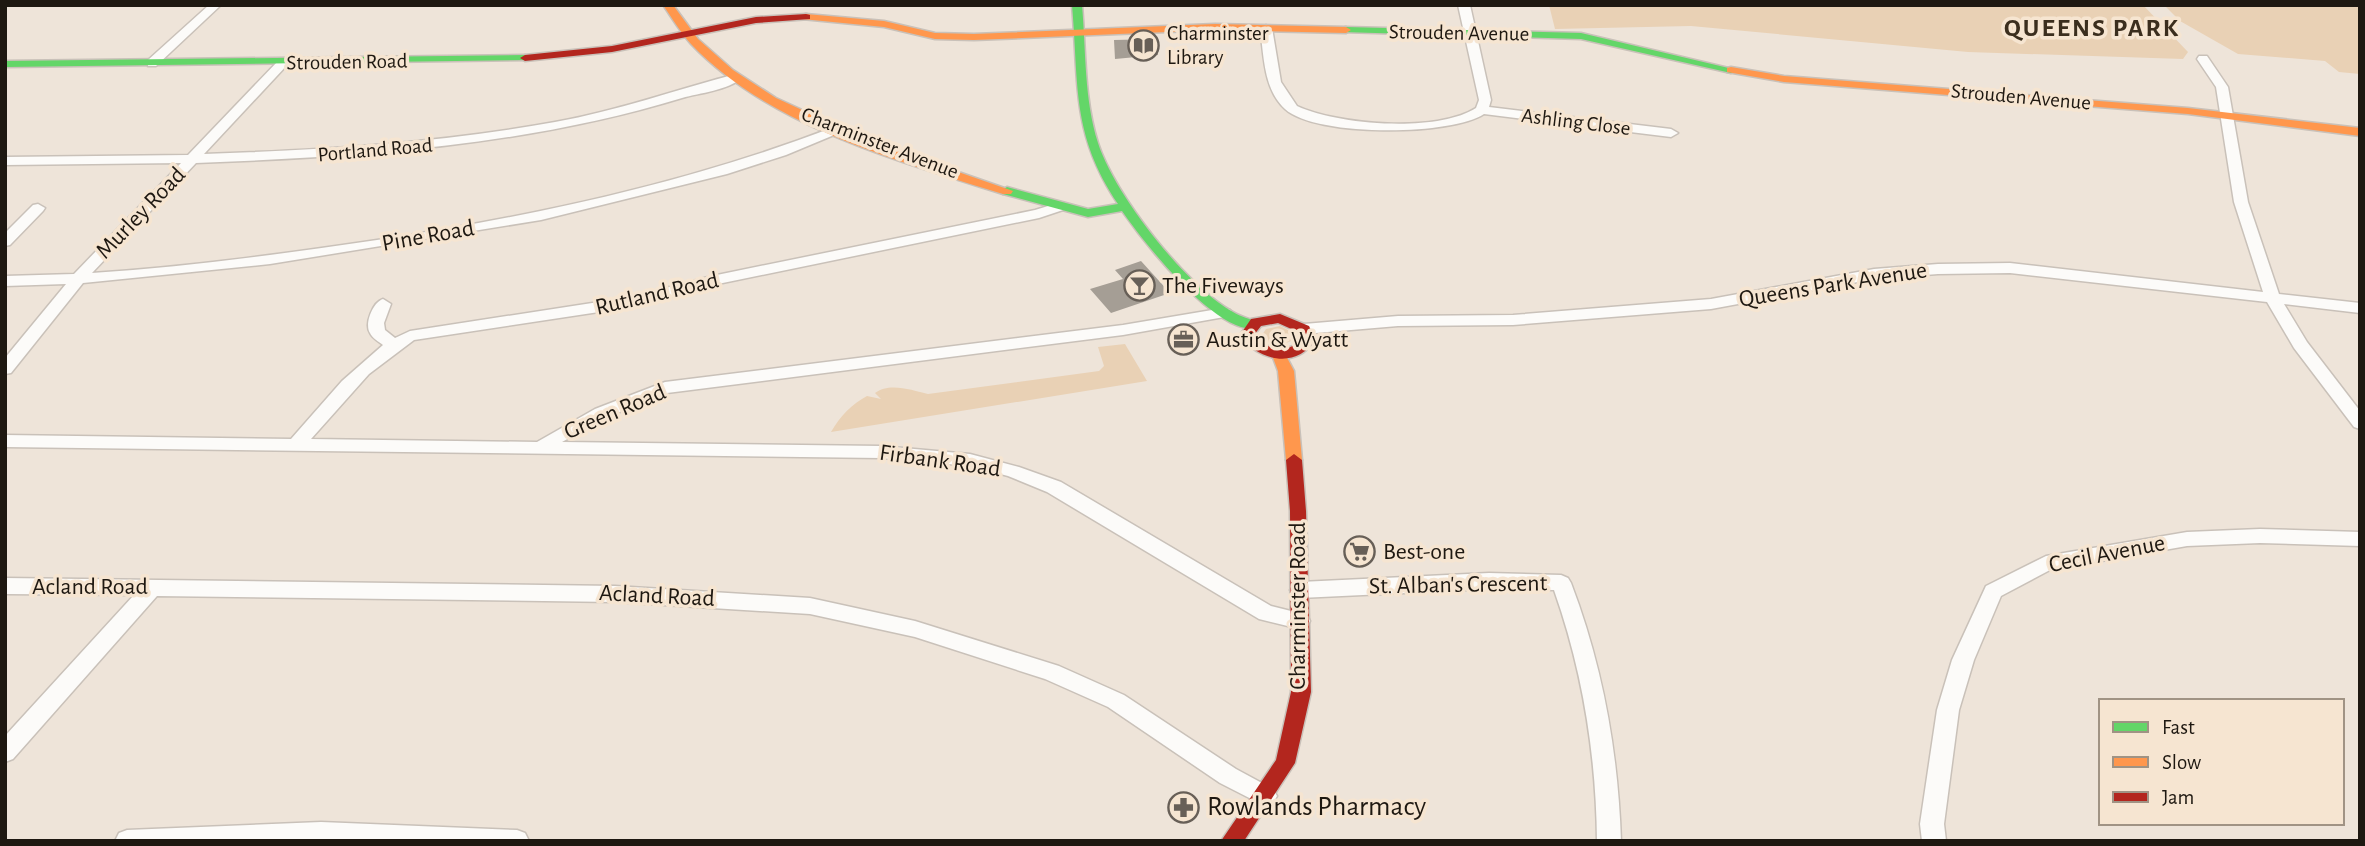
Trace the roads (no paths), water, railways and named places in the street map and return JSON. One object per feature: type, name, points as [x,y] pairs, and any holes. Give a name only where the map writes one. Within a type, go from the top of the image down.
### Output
[{"type":"street","points":[[152,63],[216,5]]},
{"type":"street","name":"Charminster Avenue","points":[[668,5],[686,35],[736,78],[770,99],[839,130],[1058,207],[1088,213],[1126,207]]},
{"type":"street","points":[[1077,5],[1092,147],[1101,168],[1126,207],[1164,253],[1224,313],[1253,325]]},
{"type":"street","points":[[1266,28],[1278,91],[1291,108],[1308,118],[1347,123],[1441,125],[1475,115],[1482,110],[1484,92],[1465,5]]},
{"type":"street","name":"Strouden Avenue","points":[[686,35],[757,20],[800,17],[884,24],[935,36],[1266,28],[1605,38],[1722,68],[1784,79],[2188,111],[2360,132]]},
{"type":"street","name":"Strouden Road","points":[[5,64],[517,59],[569,55],[686,35]]},
{"type":"street","points":[[2203,59],[2222,86],[2230,117],[2241,202],[2272,297],[2300,344],[2360,422]]},
{"type":"street","name":"Murley Road","points":[[5,369],[78,279],[283,63]]},
{"type":"street","name":"Portland Road","points":[[5,161],[326,154],[487,139],[634,110],[736,78]]},
{"type":"street","name":"Ashling Close","points":[[1482,110],[1671,133]]},
{"type":"street","name":"Pine Road","points":[[5,281],[78,279],[290,257],[549,215],[712,175],[839,130]]},
{"type":"street","name":"Rutland Road","points":[[295,445],[392,344],[410,336],[632,302],[712,281],[1039,214],[1058,207]]},
{"type":"street","points":[[5,242],[38,208]]},
{"type":"street","name":"Queens Park Avenue","points":[[1304,328],[1398,321],[1513,320],[1711,304],[1874,274],[1938,269],[2010,268],[2360,308]]},
{"type":"street","points":[[383,304],[376,323],[377,331],[392,344]]},
{"type":"street","name":"Green Road","points":[[5,441],[541,447],[559,434],[598,414],[665,388],[1123,330],[1224,313]]},
{"type":"street","points":[[1280,318],[1304,328],[1308,339],[1304,346],[1279,355],[1267,353],[1250,343],[1247,335],[1253,325],[1265,319],[1280,318]]},
{"type":"street","name":"Charminster Road","points":[[1232,841],[1285,763],[1301,692],[1298,511],[1286,371],[1279,355]]},
{"type":"street","name":"Firbank Road","points":[[541,447],[881,452],[970,460],[1013,471],[1055,488],[1266,613],[1300,621]]},
{"type":"street","name":"Cecil Avenue","points":[[1934,841],[1932,824],[1948,710],[1963,660],[1993,591],[2046,563],[2187,539],[2260,536],[2360,539]]},
{"type":"street","name":"St. Alban's Crescent","points":[[1300,590],[1452,582],[1561,583],[1593,681],[1598,705],[1609,782],[1609,841]]},
{"type":"street","name":"Acland Road","points":[[5,586],[615,594],[760,601],[842,611],[963,642],[1052,672],[1116,701],[1228,776],[1265,796]]},
{"type":"street","points":[[5,752],[153,587]]},
{"type":"street","points":[[127,841],[321,833],[517,841]]},
{"type":"place","name":"Charminster Library","points":[[1144,45]]},
{"type":"place","name":"The Fiveways","points":[[1139,286]]},
{"type":"place","name":"Austin & Wyatt","points":[[1183,340]]},
{"type":"place","name":"Best-one","points":[[1360,552]]},
{"type":"place","name":"Rowlands Pharmacy","points":[[1184,807]]},
{"type":"district","name":"QUEENS PARK","points":[[2092,28]]}]
